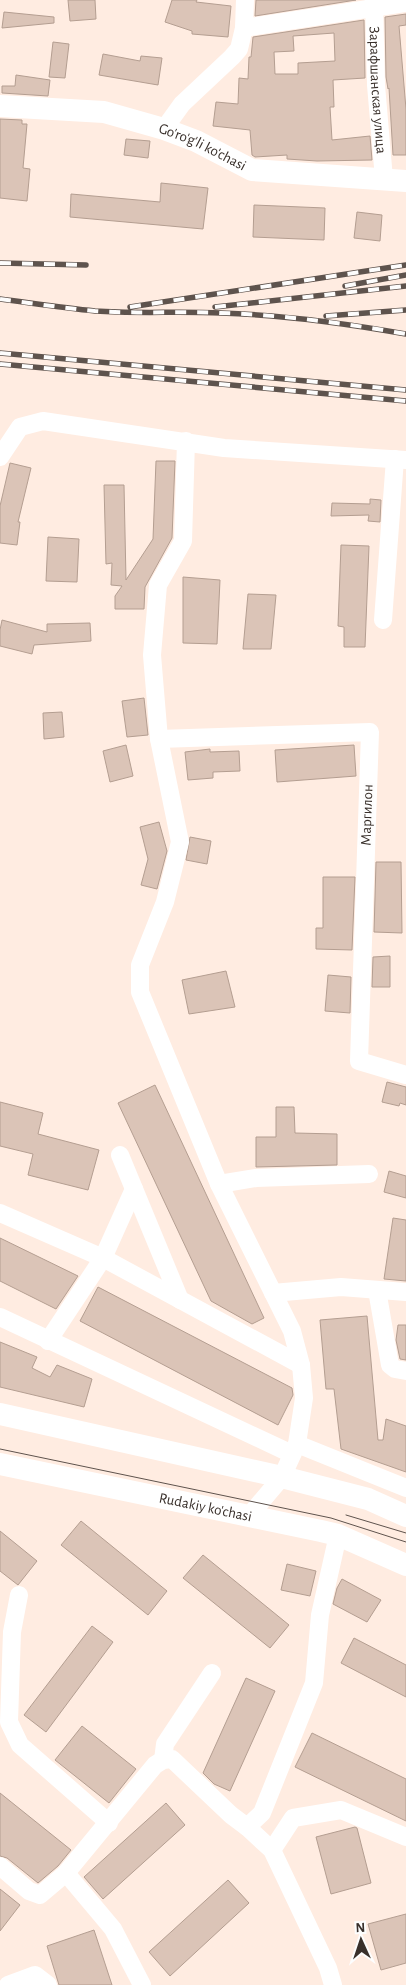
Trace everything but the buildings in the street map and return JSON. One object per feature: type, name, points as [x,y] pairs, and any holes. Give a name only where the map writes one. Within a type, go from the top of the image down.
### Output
[{"type":"main road","name":"Go'ro'g'li ko'chasi","points":[[0,106],[104,112],[164,129],[196,142],[252,170],[395,180]]},
{"type":"main road","points":[[0,1414],[368,1499],[406,1516]]},
{"type":"main road","name":"Rudakiy ko'chasi","points":[[0,1464],[338,1535],[406,1565]]},
{"type":"street","points":[[164,129],[182,104],[239,49],[244,28],[245,0]]},
{"type":"street","points":[[244,28],[374,4],[406,3]]},
{"type":"street","name":"Зарафшанская улица","points":[[374,4],[376,85],[395,180]]},
{"type":"street","points":[[0,456],[20,427],[43,421],[224,448],[400,460],[383,620]]},
{"type":"street","points":[[186,441],[184,541],[158,585],[152,655],[159,739],[180,842],[165,902],[140,965],[140,992],[219,1184],[292,1332],[301,1365],[304,1398],[294,1449],[282,1478],[249,1516]]},
{"type":"street","name":"Маргилон","points":[[159,739],[370,732],[359,1061],[406,1075]]},
{"type":"street","points":[[120,1155],[180,1300]]},
{"type":"street","points":[[219,1184],[256,1178],[368,1174]]},
{"type":"street","points":[[48,1341],[103,1258],[134,1189]]},
{"type":"street","points":[[0,1213],[103,1258],[301,1365]]},
{"type":"street","points":[[273,1293],[341,1287],[406,1292]]},
{"type":"street","points":[[377,1290],[390,1365],[395,1369],[406,1371]]},
{"type":"street","points":[[0,1317],[48,1341],[294,1449],[406,1488]]},
{"type":"street","points":[[247,1827],[262,1812],[314,1683],[320,1615],[338,1535]]},
{"type":"street","points":[[20,1595],[6,1634],[8,1722],[20,1745],[109,1823]]},
{"type":"street","points":[[163,1760],[166,1744],[212,1673]]},
{"type":"street","points":[[0,1866],[29,1891],[40,1895],[66,1874],[155,1765],[163,1760],[172,1759],[231,1815],[272,1850],[328,1968],[333,1985]]},
{"type":"street","points":[[272,1850],[293,1818],[341,1810],[406,1837]]},
{"type":"street","points":[[66,1874],[113,1928],[142,1985]]},
{"type":"street","points":[[8,1985],[34,1975],[48,1985]]},
{"type":"tram line","points":[[0,1449],[331,1518],[406,1542]]},
{"type":"tram line","points":[[346,1515],[406,1533]]},
{"type":"railway","points":[[0,263],[86,265]]},
{"type":"railway","points":[[130,307],[406,265]]},
{"type":"railway","points":[[345,286],[406,275]]},
{"type":"railway","points":[[215,307],[406,286]]},
{"type":"railway","points":[[0,299],[95,311],[244,314],[337,323],[406,334]]},
{"type":"railway","points":[[326,316],[406,310]]},
{"type":"railway","points":[[0,353],[406,390]]},
{"type":"railway","points":[[0,364],[406,401]]}]
